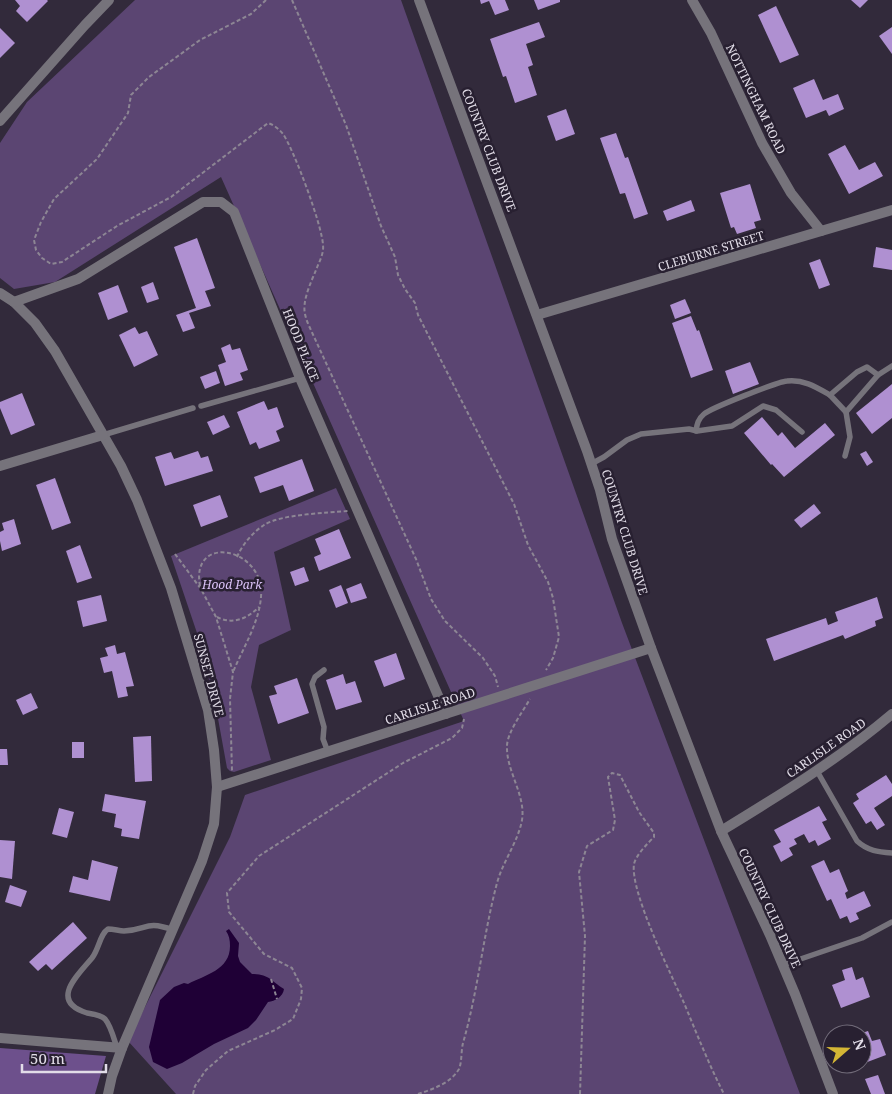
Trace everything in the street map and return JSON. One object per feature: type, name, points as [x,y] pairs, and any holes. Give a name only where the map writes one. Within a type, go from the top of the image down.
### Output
[{"type":"street","points":[[0,121],[85,24],[109,0]]},
{"type":"street","name":"COUNTRY CLUB DRIVE","points":[[419,0],[591,464],[600,490],[612,540],[650,648],[721,831],[783,965],[833,1094]]},
{"type":"street","name":"NOTTINGHAM ROAD","points":[[692,0],[711,33],[762,143],[791,193],[821,231]]},
{"type":"street","name":"HOOD PLACE","points":[[14,302],[78,279],[203,202],[221,202],[234,212],[300,378],[446,714]]},
{"type":"street","name":"CLEBURNE STREET","points":[[537,315],[892,210]]},
{"type":"street","name":"SUNSET DRIVE","points":[[0,293],[14,302],[35,323],[55,351],[121,466],[137,500],[171,588],[208,710],[214,750],[217,788],[214,824],[202,861],[120,1048],[108,1094]]},
{"type":"street","points":[[0,466],[102,434]]},
{"type":"street","name":"CARLISLE ROAD","points":[[217,788],[650,648]]},
{"type":"street","name":"CARLISLE ROAD","points":[[721,831],[818,771],[862,740],[892,714]]},
{"type":"street","points":[[0,1038],[120,1048]]},
{"type":"lane","points":[[846,412],[878,375],[892,366]]},
{"type":"lane","points":[[830,395],[856,372],[867,367],[878,375]]},
{"type":"lane","points":[[201,406],[300,378]]},
{"type":"lane","points":[[696,431],[697,423],[704,413],[786,381],[804,381],[830,395],[846,412],[850,437],[845,456]]},
{"type":"lane","points":[[591,464],[627,440],[641,434],[689,429],[696,431],[732,426],[763,406],[776,410],[802,432]]},
{"type":"lane","points":[[102,434],[193,408]]},
{"type":"lane","points":[[324,670],[315,677],[312,684],[324,727],[324,739],[328,752]]},
{"type":"lane","points":[[818,771],[857,841],[873,851],[892,853]]},
{"type":"lane","points":[[783,965],[862,938],[892,922]]},
{"type":"lane","points":[[120,1048],[106,1020],[101,1016],[72,1006],[68,999],[71,982],[98,950],[103,932],[108,929],[122,931],[150,924],[160,925],[173,930]]},
{"type":"path","points":[[292,0],[346,125],[381,226],[395,257],[398,275],[415,303],[418,315],[514,504],[528,545],[548,582],[553,598],[559,637],[553,658],[506,744],[509,765],[521,804],[522,819],[512,850],[497,882],[470,1021],[461,1050],[460,1067],[450,1080],[418,1094]]},
{"type":"path","points":[[237,556],[242,546],[263,525],[277,519],[357,510]]},
{"type":"path","points":[[201,589],[200,567],[215,552],[223,552],[249,562],[258,579],[261,595],[257,617],[233,672],[230,699],[233,782]]},
{"type":"path","points":[[175,554],[201,589],[216,617],[233,672]]},
{"type":"path","points":[[216,617],[226,622],[236,621],[254,612],[259,607]]},
{"type":"path","points":[[194,1094],[195,1086],[206,1070],[228,1051],[275,1030],[293,1019],[301,1000],[302,988],[292,968],[264,954],[229,912],[227,893],[259,856],[402,763],[452,738],[462,728],[464,721],[462,709]]},
{"type":"path","points":[[580,1094],[585,936],[578,872],[587,846],[613,830],[615,820],[608,777],[612,774],[620,775],[639,812],[654,833],[654,837],[646,844],[634,863],[635,883],[644,911],[670,973],[724,1094]]},
{"type":"path","points":[[271,979],[277,999]]},
{"type":"green space","points":[[135,0],[401,0],[622,623],[800,1094],[176,1094],[128,1041],[230,837],[245,795],[464,721],[221,177],[55,282],[14,289],[0,278],[0,143],[27,102]]},
{"type":"green space","name":"Hood Park","points":[[336,488],[350,519],[274,552],[291,630],[259,645],[251,687],[271,760],[234,772],[230,771],[227,768],[215,702],[197,633],[171,556]]},
{"type":"shaded area","points":[[229,929],[239,943],[238,956],[240,962],[252,974],[266,977],[284,989],[282,994],[276,1000],[268,1002],[248,1028],[214,1044],[182,1063],[167,1069],[153,1062],[149,1047],[160,1000],[174,987],[184,983],[188,984],[215,971],[226,961],[230,942],[226,931]]},
{"type":"shaded area","points":[[0,1048],[106,1056],[95,1094],[0,1094]]},
{"type":"building","points":[[15,0],[48,1],[27,22],[16,11],[20,6]]},
{"type":"building","points":[[480,0],[505,0],[509,10],[495,15],[489,1],[481,4]]},
{"type":"building","points":[[534,0],[560,0],[560,2],[538,10]]},
{"type":"building","points":[[851,0],[868,0],[860,8]]},
{"type":"building","points":[[776,6],[799,55],[780,63],[758,15]]},
{"type":"building","points":[[539,22],[545,37],[526,44],[533,65],[528,67],[537,95],[515,103],[506,76],[503,77],[490,39]]},
{"type":"building","points":[[892,27],[892,54],[879,36]]},
{"type":"building","points":[[0,28],[15,43],[0,58]]},
{"type":"building","points":[[814,79],[823,100],[838,94],[844,109],[829,116],[826,110],[806,118],[793,88]]},
{"type":"building","points":[[566,109],[575,134],[556,141],[547,116]]},
{"type":"building","points":[[616,133],[625,158],[628,157],[648,214],[634,219],[625,193],[620,194],[600,138]]},
{"type":"building","points":[[845,145],[859,170],[875,162],[883,176],[849,194],[828,154]]},
{"type":"building","points":[[750,184],[761,220],[754,222],[756,228],[737,234],[734,227],[731,228],[720,193]]},
{"type":"building","points":[[691,200],[695,211],[667,221],[663,211]]},
{"type":"building","points":[[197,238],[215,288],[205,291],[211,306],[189,313],[195,328],[183,332],[176,315],[196,308],[174,247]]},
{"type":"building","points":[[876,247],[892,250],[892,270],[873,267]]},
{"type":"building","points":[[820,259],[830,285],[819,289],[809,263]]},
{"type":"building","points":[[153,282],[159,299],[147,303],[141,287]]},
{"type":"building","points":[[118,285],[128,312],[108,320],[98,293]]},
{"type":"building","points":[[685,299],[691,313],[675,319],[670,305]]},
{"type":"building","points":[[691,316],[697,331],[699,330],[713,370],[691,378],[672,323]]},
{"type":"building","points":[[135,327],[139,334],[147,331],[158,355],[134,367],[119,335]]},
{"type":"building","points":[[230,344],[232,350],[240,348],[248,370],[240,373],[243,380],[225,386],[218,365],[226,362],[221,348]]},
{"type":"building","points":[[750,362],[759,384],[733,394],[725,371]]},
{"type":"building","points":[[216,371],[220,383],[205,389],[200,377]]},
{"type":"building","points":[[892,384],[892,418],[872,434],[856,413]]},
{"type":"building","points":[[22,393],[35,425],[11,435],[0,408],[0,402]]},
{"type":"building","points":[[264,401],[268,410],[277,407],[284,427],[276,431],[280,441],[259,449],[256,442],[250,445],[237,412]]},
{"type":"building","points":[[224,415],[230,427],[213,435],[207,422]]},
{"type":"building","points":[[762,417],[778,436],[782,432],[795,448],[825,423],[835,435],[784,477],[771,465],[744,433]]},
{"type":"building","points":[[198,451],[201,458],[208,456],[213,471],[165,486],[155,457],[171,452],[174,459]]},
{"type":"building","points":[[866,451],[873,462],[867,466],[860,454]]},
{"type":"building","points":[[302,459],[314,491],[289,501],[283,485],[260,493],[254,477]]},
{"type":"building","points":[[55,478],[71,523],[52,530],[36,485]]},
{"type":"building","points":[[220,495],[228,517],[201,527],[193,505]]},
{"type":"building","points":[[814,504],[821,513],[801,528],[794,520]]},
{"type":"building","points":[[14,519],[21,544],[2,551],[0,532],[4,530],[2,523]]},
{"type":"building","points":[[339,529],[351,558],[319,571],[314,557],[321,554],[315,539]]},
{"type":"building","points":[[80,545],[92,578],[77,583],[66,551]]},
{"type":"building","points":[[304,567],[309,581],[295,586],[290,572]]},
{"type":"building","points":[[361,583],[367,598],[351,603],[346,589]]},
{"type":"building","points":[[341,585],[348,603],[336,608],[329,590]]},
{"type":"building","points":[[101,595],[107,621],[83,627],[77,601]]},
{"type":"building","points":[[877,597],[883,618],[875,621],[876,626],[845,639],[843,635],[774,661],[766,639],[826,618],[828,625],[838,621],[835,612]]},
{"type":"building","points":[[115,645],[117,654],[125,652],[134,686],[126,687],[128,696],[118,698],[112,671],[104,673],[100,658],[108,656],[105,648]]},
{"type":"building","points":[[396,653],[405,679],[384,687],[374,661]]},
{"type":"building","points":[[343,674],[346,684],[355,681],[362,702],[336,710],[326,680]]},
{"type":"building","points":[[297,678],[309,713],[278,724],[269,696],[277,694],[274,686]]},
{"type":"building","points":[[31,693],[38,708],[23,715],[16,700]]},
{"type":"building","points":[[151,736],[152,781],[135,782],[133,737]]},
{"type":"building","points":[[72,742],[84,742],[84,758],[72,758]]},
{"type":"building","points":[[0,749],[7,749],[8,765],[0,765]]},
{"type":"building","points":[[886,775],[892,784],[892,796],[874,808],[885,825],[877,830],[871,821],[866,824],[853,803],[859,799],[856,794]]},
{"type":"building","points":[[105,794],[146,801],[139,839],[121,836],[122,829],[114,827],[116,814],[102,811]]},
{"type":"building","points":[[819,806],[827,820],[822,822],[831,839],[818,846],[815,840],[809,843],[804,834],[794,839],[797,844],[789,848],[793,855],[781,862],[773,846],[781,842],[774,830]]},
{"type":"building","points":[[59,808],[74,812],[67,838],[52,834]]},
{"type":"building","points":[[0,840],[15,841],[12,879],[0,877]]},
{"type":"building","points":[[92,860],[118,867],[110,901],[69,892],[73,876],[88,880]]},
{"type":"building","points":[[824,860],[830,873],[839,869],[848,891],[845,893],[847,899],[864,891],[871,906],[856,913],[859,919],[850,923],[847,916],[840,919],[831,899],[827,901],[811,866]]},
{"type":"building","points":[[10,885],[27,891],[21,907],[5,902]]},
{"type":"building","points":[[73,922],[87,938],[52,970],[46,964],[38,971],[29,962]]},
{"type":"building","points":[[852,967],[856,980],[863,977],[870,997],[841,1008],[832,985],[845,980],[842,970]]},
{"type":"building","points":[[880,1039],[886,1055],[872,1060],[872,1041]]},
{"type":"building","points":[[878,1075],[885,1094],[871,1094],[865,1079]]}]
